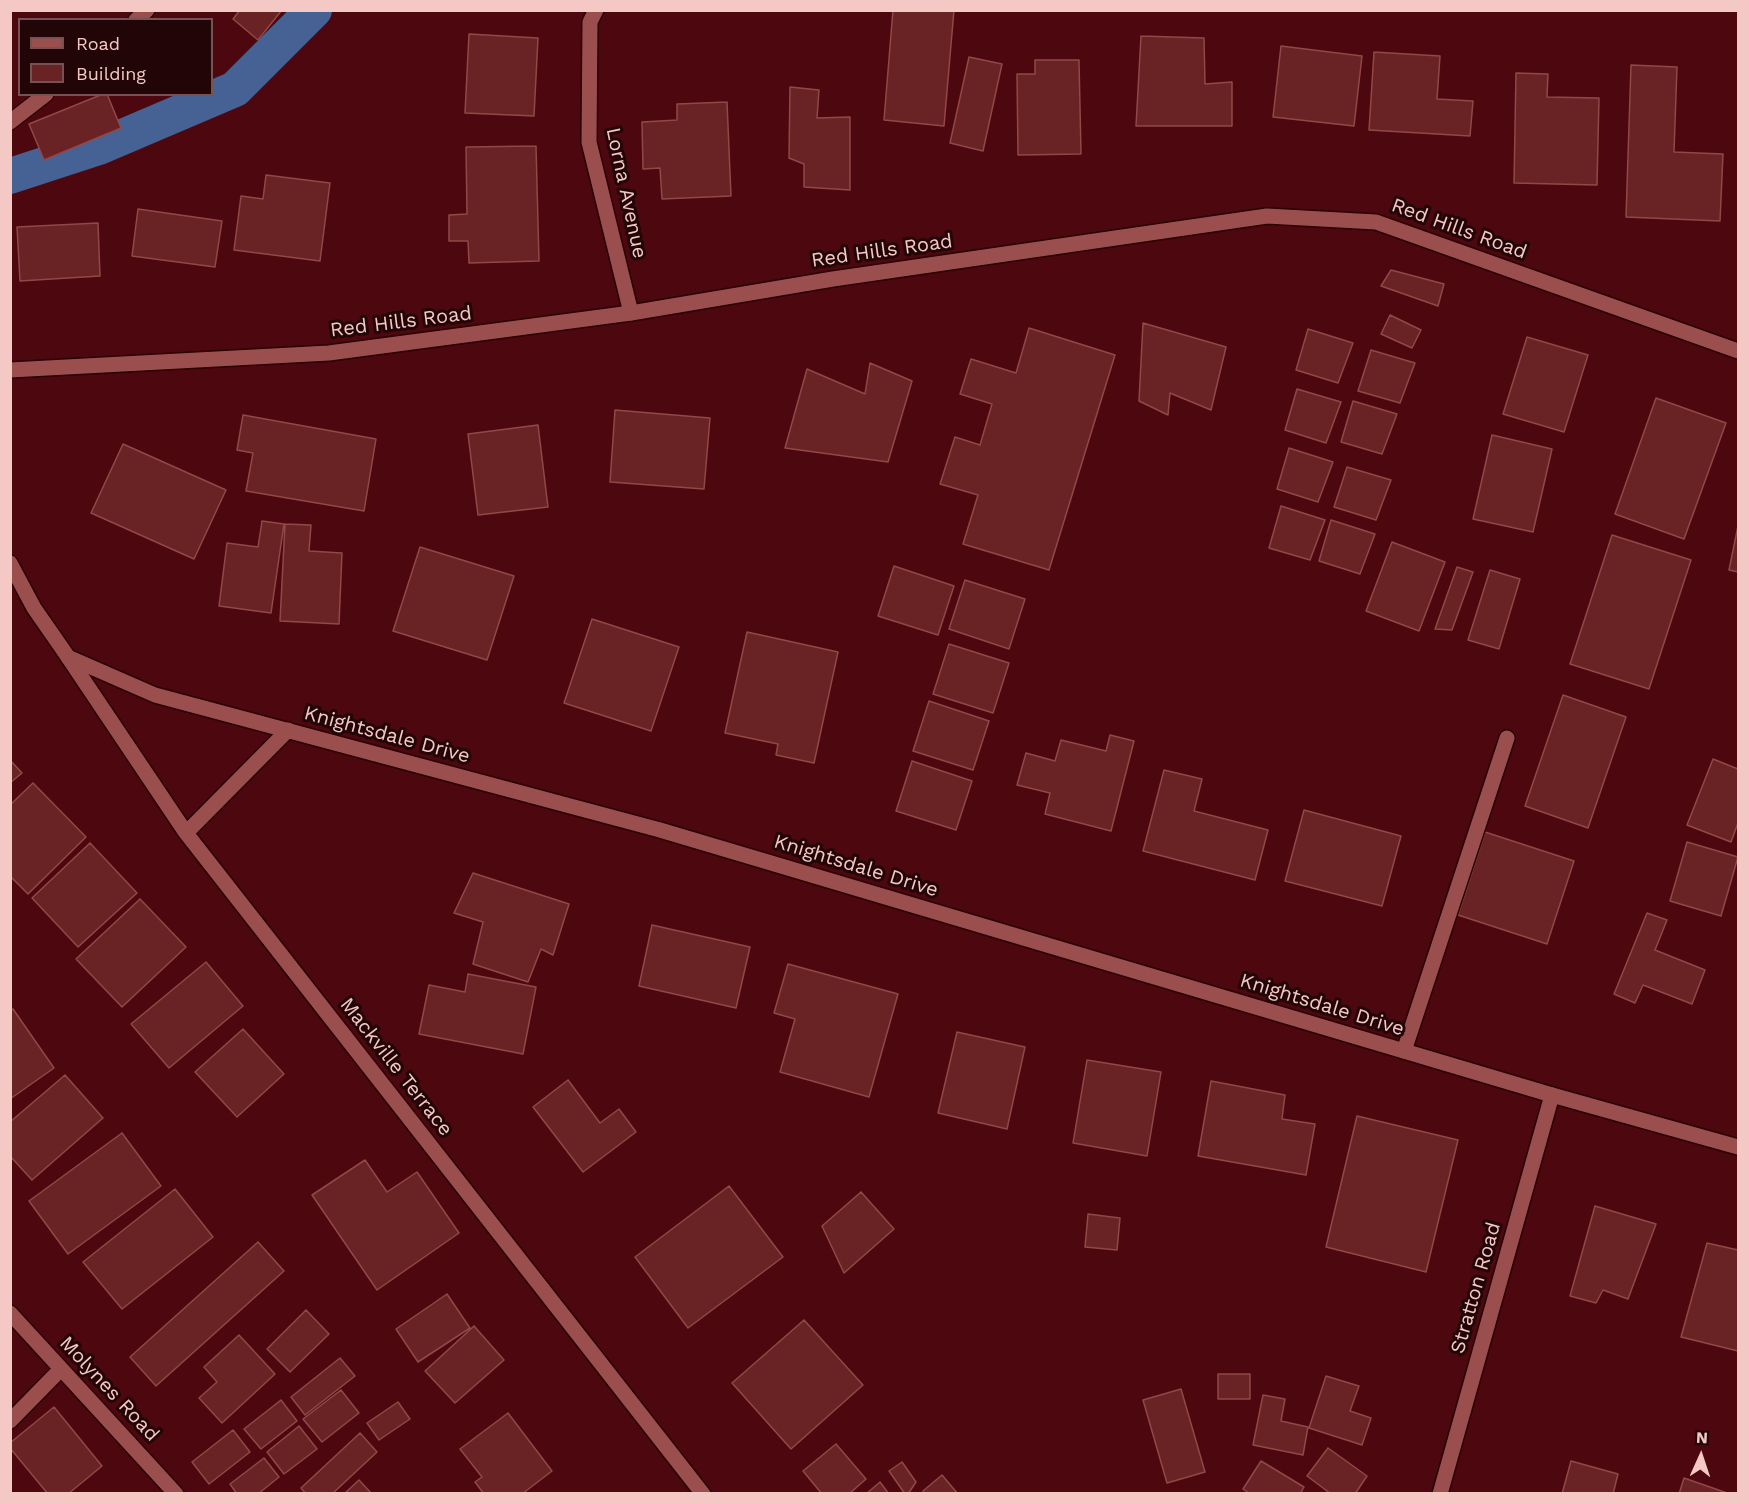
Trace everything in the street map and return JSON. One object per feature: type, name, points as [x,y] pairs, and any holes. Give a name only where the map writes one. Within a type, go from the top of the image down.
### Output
[{"type":"street","name":"Lorna Avenue","points":[[596,10],[590,22],[589,142],[631,313]]},
{"type":"street","points":[[10,122],[43,96]]},
{"type":"street","name":"Red Hills Road","points":[[10,370],[329,353],[631,313],[833,279],[1267,216],[1376,222],[1738,351]]},
{"type":"street","points":[[10,563],[33,608],[68,657]]},
{"type":"street","name":"Knightsdale Drive","points":[[68,657],[155,695],[660,830],[1552,1095],[1738,1147]]},
{"type":"street","name":"Mackville Terrace","points":[[68,657],[186,833],[703,1494]]},
{"type":"street","points":[[186,833],[288,730]]},
{"type":"street","points":[[1404,1051],[1507,738]]},
{"type":"street","name":"Stratton Road","points":[[1440,1494],[1552,1095]]},
{"type":"street","name":"Molynes Road","points":[[10,1313],[176,1494]]},
{"type":"street","points":[[10,1421],[61,1369]]},
{"type":"building","points":[[240,10],[282,10],[258,40],[233,19]]},
{"type":"building","points":[[893,10],[954,10],[944,126],[884,120]]},
{"type":"building","points":[[469,34],[538,38],[534,116],[465,113]]},
{"type":"building","points":[[1141,36],[1204,38],[1205,84],[1232,82],[1232,126],[1136,126]]},
{"type":"building","points":[[1281,46],[1362,56],[1354,126],[1273,117]]},
{"type":"building","points":[[1374,52],[1440,56],[1437,99],[1473,101],[1470,136],[1369,130]]},
{"type":"building","points":[[969,57],[1002,64],[983,151],[950,143]]},
{"type":"building","points":[[1035,60],[1079,60],[1081,154],[1018,155],[1017,74],[1035,74]]},
{"type":"building","points":[[1631,65],[1677,67],[1674,152],[1723,154],[1720,221],[1626,217]]},
{"type":"building","points":[[1516,73],[1548,74],[1547,97],[1599,98],[1597,185],[1514,183]]},
{"type":"building","points":[[790,87],[819,90],[817,118],[850,117],[850,190],[804,187],[804,164],[789,158]]},
{"type":"building","points":[[98,96],[108,96],[121,128],[44,160],[29,124]]},
{"type":"building","points":[[727,102],[731,196],[662,199],[660,168],[643,169],[642,122],[677,120],[677,104]]},
{"type":"building","points":[[536,146],[539,261],[469,263],[468,241],[449,241],[449,215],[467,214],[466,147]]},
{"type":"building","points":[[266,175],[330,183],[320,261],[234,250],[241,196],[263,199]]},
{"type":"building","points":[[138,209],[222,221],[215,267],[132,256]]},
{"type":"building","points":[[98,223],[100,276],[20,281],[17,227]]},
{"type":"building","points":[[1391,270],[1444,284],[1438,306],[1381,286]]},
{"type":"building","points":[[1390,315],[1421,330],[1412,348],[1381,334]]},
{"type":"building","points":[[1143,323],[1226,347],[1211,410],[1170,393],[1168,415],[1139,401]]},
{"type":"building","points":[[1029,328],[1115,355],[1049,570],[963,544],[978,495],[940,484],[955,437],[980,445],[992,404],[960,394],[971,359],[1016,373]]},
{"type":"building","points":[[1308,329],[1353,343],[1338,383],[1296,370]]},
{"type":"building","points":[[1527,337],[1588,355],[1564,432],[1503,414]]},
{"type":"building","points":[[1371,350],[1415,363],[1400,403],[1358,391]]},
{"type":"building","points":[[870,363],[912,381],[888,462],[785,448],[807,369],[865,394]]},
{"type":"building","points":[[1297,389],[1341,402],[1326,443],[1285,430]]},
{"type":"building","points":[[1656,398],[1726,423],[1684,539],[1615,514]]},
{"type":"building","points":[[1353,401],[1397,414],[1382,454],[1341,442]]},
{"type":"building","points":[[615,410],[710,418],[704,489],[610,482]]},
{"type":"building","points":[[243,415],[376,439],[364,511],[246,491],[253,453],[237,450]]},
{"type":"building","points":[[538,425],[548,507],[478,515],[468,434]]},
{"type":"building","points":[[1492,435],[1552,449],[1533,532],[1473,519]]},
{"type":"building","points":[[123,444],[226,490],[194,559],[91,513]]},
{"type":"building","points":[[1289,448],[1333,462],[1318,502],[1277,489]]},
{"type":"building","points":[[1347,467],[1391,480],[1376,520],[1334,507]]},
{"type":"building","points":[[1281,506],[1325,520],[1310,560],[1269,548]]},
{"type":"building","points":[[1331,520],[1375,534],[1360,574],[1319,561]]},
{"type":"building","points":[[262,521],[284,524],[271,613],[219,606],[227,543],[258,547]]},
{"type":"building","points":[[285,524],[311,525],[309,551],[342,553],[339,624],[280,621]]},
{"type":"building","points":[[1738,526],[1738,572],[1729,570]]},
{"type":"building","points":[[1612,535],[1691,560],[1649,689],[1570,664]]},
{"type":"building","points":[[1392,542],[1445,562],[1419,631],[1366,611]]},
{"type":"building","points":[[420,547],[514,576],[487,660],[393,631]]},
{"type":"building","points":[[894,566],[954,586],[938,635],[878,616]]},
{"type":"building","points":[[1457,567],[1473,572],[1452,630],[1435,629]]},
{"type":"building","points":[[1490,570],[1520,579],[1499,649],[1468,640]]},
{"type":"building","points":[[965,580],[1025,599],[1009,649],[949,629]]},
{"type":"building","points":[[592,619],[679,647],[651,731],[564,703]]},
{"type":"building","points":[[747,632],[838,652],[814,763],[776,755],[778,744],[725,733]]},
{"type":"building","points":[[949,644],[1009,663],[993,713],[933,694]]},
{"type":"building","points":[[1563,695],[1626,717],[1588,828],[1525,806]]},
{"type":"building","points":[[929,701],[989,721],[973,770],[913,751]]},
{"type":"building","points":[[1110,735],[1134,741],[1111,831],[1045,814],[1050,793],[1017,785],[1026,753],[1055,761],[1061,740],[1106,751]]},
{"type":"building","points":[[1713,759],[1738,769],[1738,823],[1731,842],[1687,825]]},
{"type":"building","points":[[10,760],[22,773],[10,783]]},
{"type":"building","points":[[912,761],[972,781],[956,830],[896,811]]},
{"type":"building","points":[[1164,770],[1202,779],[1194,811],[1268,830],[1255,880],[1143,851]]},
{"type":"building","points":[[33,783],[86,837],[28,894],[10,876],[10,805]]},
{"type":"building","points":[[1304,810],[1401,836],[1382,906],[1285,881]]},
{"type":"building","points":[[1485,832],[1574,861],[1547,944],[1458,915]]},
{"type":"building","points":[[1687,842],[1738,857],[1721,916],[1670,901]]},
{"type":"building","points":[[90,843],[137,893],[78,947],[32,898]]},
{"type":"building","points":[[473,873],[569,904],[553,955],[541,949],[528,982],[473,964],[483,922],[454,913]]},
{"type":"building","points":[[140,899],[186,947],[122,1007],[76,959]]},
{"type":"building","points":[[1647,913],[1667,920],[1655,950],[1705,970],[1692,1004],[1643,985],[1635,1003],[1614,994]]},
{"type":"building","points":[[652,925],[750,947],[736,1008],[639,986]]},
{"type":"building","points":[[206,962],[243,1006],[169,1068],[131,1024]]},
{"type":"building","points":[[788,964],[898,994],[869,1097],[780,1072],[795,1019],[774,1013]]},
{"type":"building","points":[[468,974],[536,987],[523,1054],[419,1034],[429,985],[465,992]]},
{"type":"building","points":[[13,1009],[54,1068],[10,1099],[10,1011]]},
{"type":"building","points":[[243,1029],[284,1074],[237,1117],[195,1072]]},
{"type":"building","points":[[957,1032],[1025,1047],[1007,1129],[938,1113]]},
{"type":"building","points":[[1087,1060],[1161,1072],[1147,1156],[1073,1143]]},
{"type":"building","points":[[65,1075],[103,1118],[32,1180],[10,1156],[10,1122]]},
{"type":"building","points":[[568,1080],[600,1123],[619,1109],[636,1132],[583,1172],[533,1107]]},
{"type":"building","points":[[1211,1081],[1285,1095],[1282,1119],[1315,1124],[1306,1175],[1198,1156]]},
{"type":"building","points":[[1357,1116],[1458,1140],[1426,1272],[1326,1247]]},
{"type":"building","points":[[122,1133],[161,1186],[68,1254],[29,1201]]},
{"type":"building","points":[[365,1160],[387,1192],[417,1172],[459,1233],[377,1290],[312,1195]]},
{"type":"building","points":[[729,1186],[783,1257],[688,1328],[635,1257]]},
{"type":"building","points":[[175,1189],[213,1237],[122,1309],[83,1262]]},
{"type":"building","points":[[861,1192],[894,1229],[844,1273],[822,1226]]},
{"type":"building","points":[[1595,1206],[1656,1224],[1628,1299],[1603,1290],[1596,1303],[1570,1296]]},
{"type":"building","points":[[1088,1214],[1120,1218],[1117,1250],[1085,1247]]},
{"type":"building","points":[[258,1242],[284,1271],[156,1386],[130,1357]]},
{"type":"building","points":[[1707,1243],[1738,1250],[1738,1351],[1681,1337]]},
{"type":"building","points":[[447,1294],[470,1328],[418,1362],[396,1329]]},
{"type":"building","points":[[306,1310],[329,1334],[290,1372],[267,1349]]},
{"type":"building","points":[[804,1320],[863,1385],[791,1449],[732,1383]]},
{"type":"building","points":[[474,1326],[504,1360],[455,1403],[425,1371]]},
{"type":"building","points":[[239,1335],[275,1374],[222,1423],[199,1398],[217,1382],[204,1367]]},
{"type":"building","points":[[340,1358],[355,1376],[305,1415],[291,1397]]},
{"type":"building","points":[[1218,1374],[1250,1374],[1250,1399],[1218,1399]]},
{"type":"building","points":[[1326,1376],[1359,1386],[1350,1411],[1371,1418],[1362,1445],[1309,1428]]},
{"type":"building","points":[[1181,1389],[1205,1472],[1167,1483],[1143,1400]]},
{"type":"building","points":[[341,1390],[359,1413],[322,1442],[303,1419]]},
{"type":"building","points":[[1263,1395],[1285,1399],[1281,1421],[1308,1427],[1303,1455],[1253,1445]]},
{"type":"building","points":[[281,1400],[297,1421],[261,1449],[244,1429]]},
{"type":"building","points":[[398,1402],[410,1419],[379,1440],[367,1423]]},
{"type":"building","points":[[54,1407],[102,1466],[68,1494],[48,1494],[10,1448],[10,1443]]},
{"type":"building","points":[[508,1413],[552,1471],[522,1494],[484,1494],[475,1482],[482,1477],[460,1449]]},
{"type":"building","points":[[299,1426],[317,1449],[284,1474],[267,1452]]},
{"type":"building","points":[[233,1430],[250,1452],[209,1484],[192,1462]]},
{"type":"building","points":[[360,1433],[377,1452],[332,1494],[306,1494],[301,1488]]},
{"type":"building","points":[[836,1444],[866,1479],[849,1494],[822,1494],[803,1471]]},
{"type":"building","points":[[1328,1448],[1367,1476],[1355,1494],[1331,1494],[1307,1476]]},
{"type":"building","points":[[264,1458],[279,1477],[258,1494],[237,1494],[230,1484]]},
{"type":"building","points":[[1261,1461],[1304,1487],[1300,1494],[1250,1494],[1243,1489]]},
{"type":"building","points":[[1571,1461],[1618,1474],[1613,1494],[1562,1494]]},
{"type":"building","points":[[902,1462],[916,1482],[908,1494],[905,1494],[889,1471]]},
{"type":"building","points":[[942,1475],[958,1494],[925,1494],[923,1491]]},
{"type":"building","points":[[1684,1478],[1730,1494],[1679,1494]]},
{"type":"building","points":[[359,1480],[372,1494],[344,1494]]},
{"type":"building","points":[[880,1482],[889,1494],[866,1494]]},
{"type":"waterway","points":[[10,176],[99,147],[235,89],[314,10]]}]
